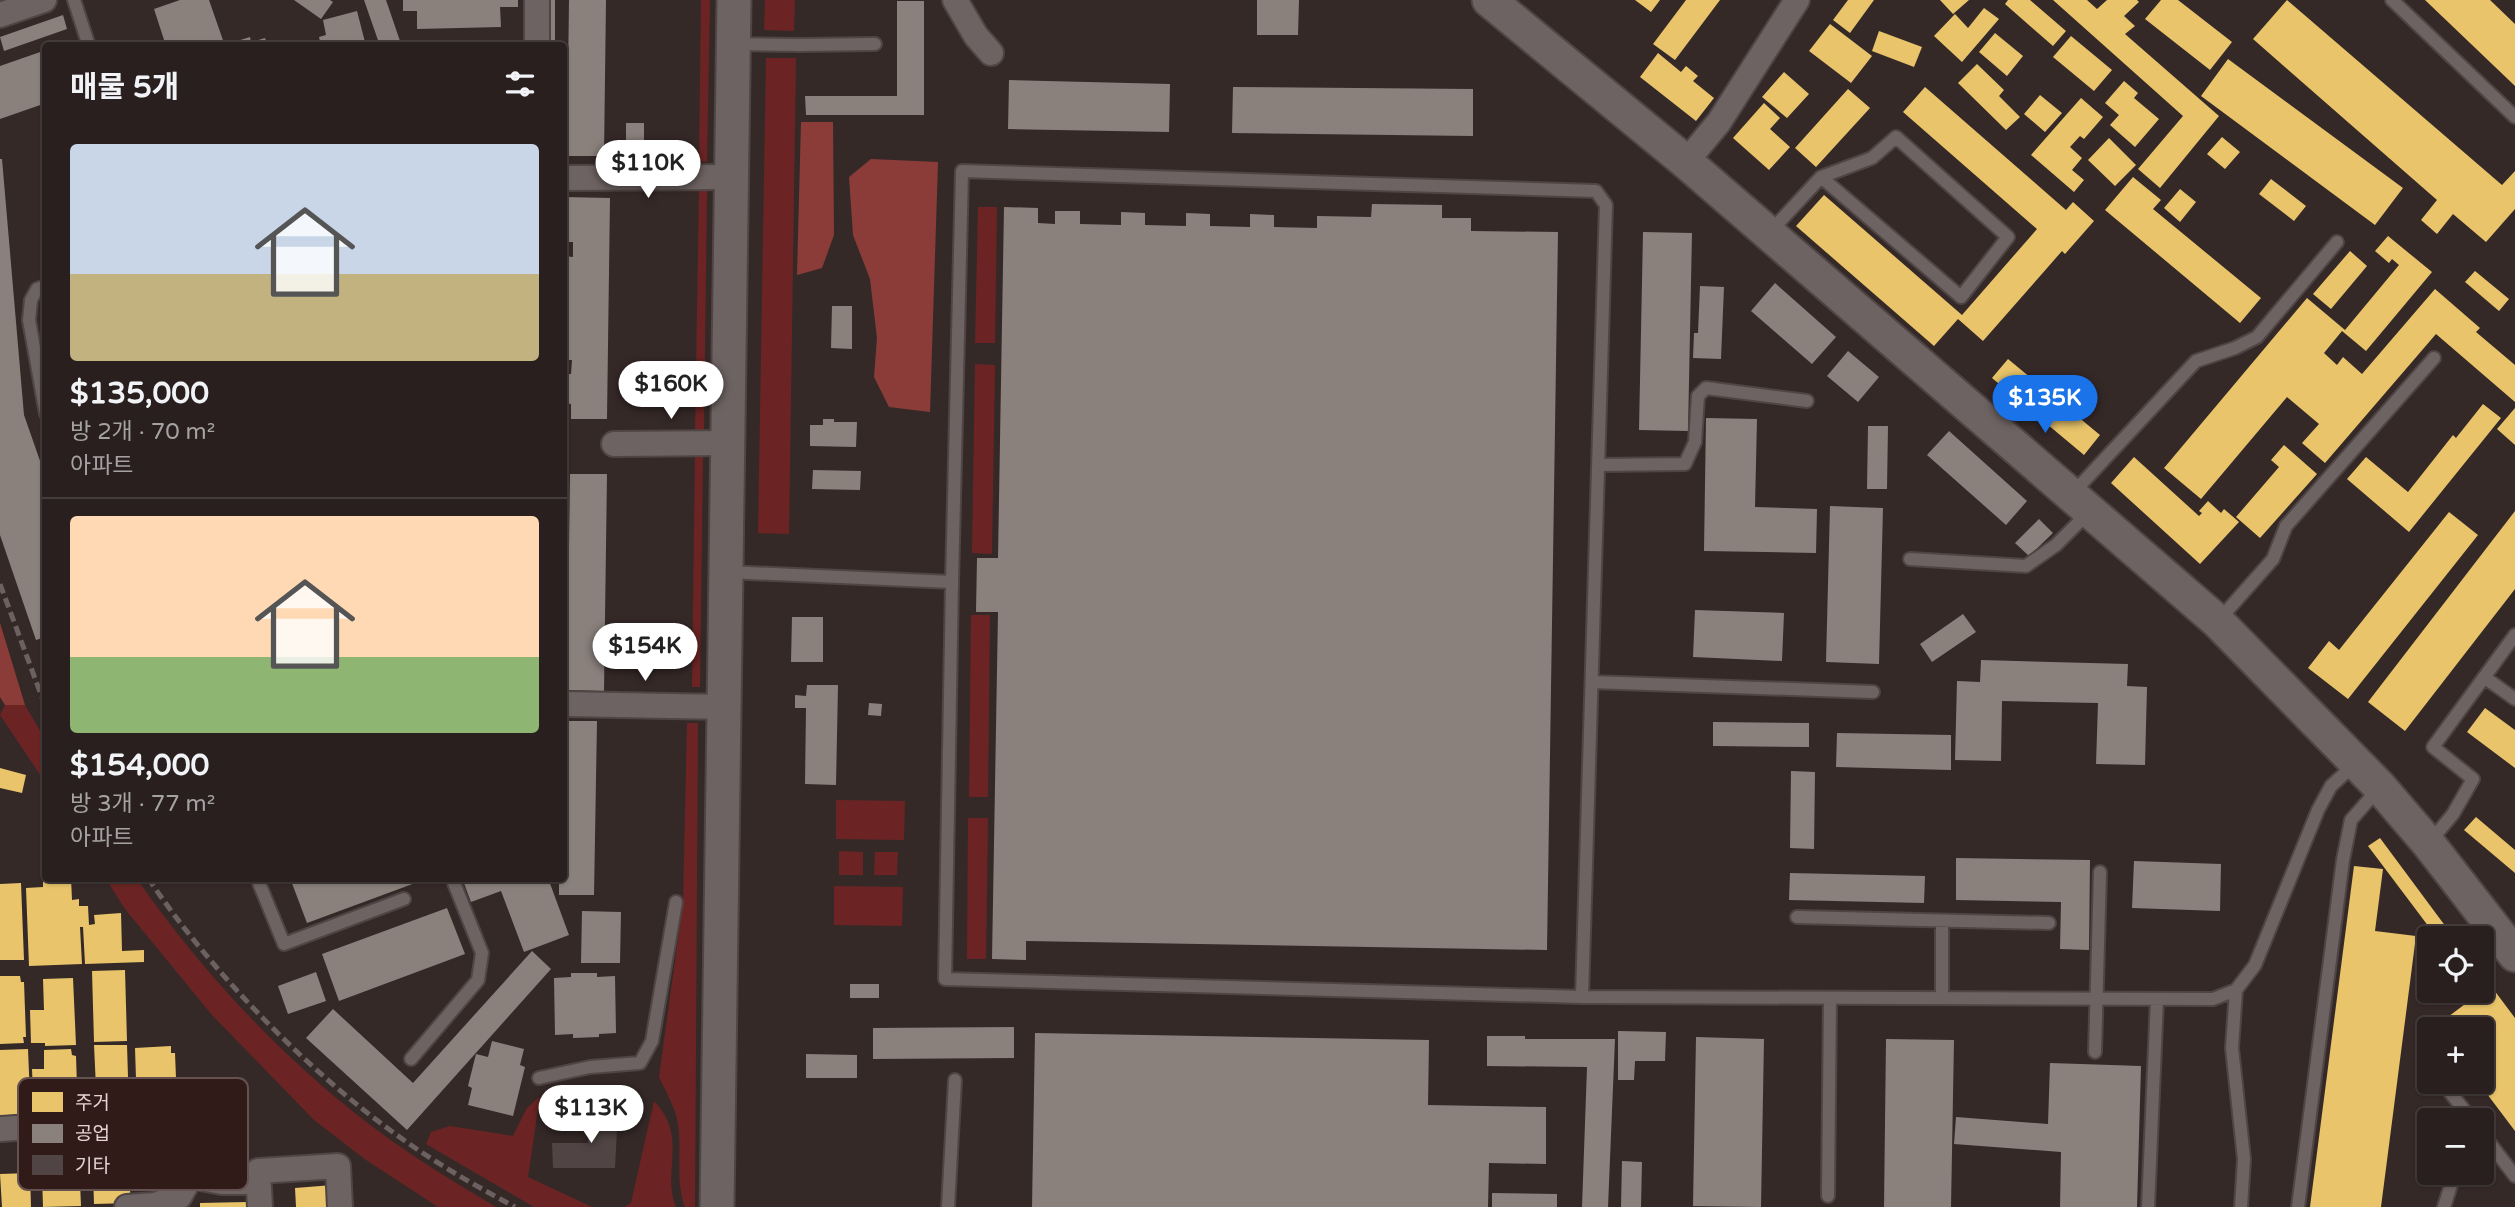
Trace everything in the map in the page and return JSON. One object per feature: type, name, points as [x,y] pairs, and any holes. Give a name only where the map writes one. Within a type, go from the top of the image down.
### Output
[{"type":"main road","points":[[717,1207],[734,0]]},
{"type":"main road","points":[[1489,0],[1686,162],[2217,621],[2380,787],[2511,940]]},
{"type":"street","points":[[0,15],[44,0]]},
{"type":"street","points":[[537,0],[537,42]]},
{"type":"street","points":[[955,0],[976,36],[991,53]]},
{"type":"street","points":[[1686,162],[1720,122],[1797,0]]},
{"type":"street","points":[[567,178],[732,177]]},
{"type":"street","points":[[614,444],[729,443]]},
{"type":"street","points":[[567,704],[725,707]]},
{"type":"street","points":[[0,1129],[18,1128]]},
{"type":"street","points":[[260,1207],[258,1171],[338,1166],[340,1207]]},
{"type":"street","points":[[248,1182],[258,1182]]},
{"type":"street","points":[[127,1207],[155,1205],[179,1197],[183,1190]]},
{"type":"lane","points":[[74,0],[88,42]]},
{"type":"lane","points":[[2392,0],[2515,117]]},
{"type":"lane","points":[[734,44],[875,44]]},
{"type":"lane","points":[[1769,233],[1821,177],[1872,158],[1896,137],[2008,237],[1961,297],[1821,177]]},
{"type":"lane","points":[[1582,997],[1606,205],[1596,191],[962,171],[945,979],[1582,997],[2213,999],[2236,990],[2255,965],[2318,810],[2331,786],[2356,762]]},
{"type":"lane","points":[[1910,559],[2026,566],[2056,545],[2081,502],[2196,361],[2235,348],[2257,337],[2337,242]]},
{"type":"lane","points":[[42,287],[37,289],[31,300],[29,320],[42,392]]},
{"type":"lane","points":[[2217,621],[2273,559],[2286,526],[2434,358]]},
{"type":"lane","points":[[1599,465],[1685,464],[1695,442],[1699,396],[1706,388],[1807,401]]},
{"type":"lane","points":[[727,572],[952,582]]},
{"type":"lane","points":[[2428,843],[2454,814],[2473,779],[2433,747],[2515,635]]},
{"type":"lane","points":[[2484,677],[2515,699]]},
{"type":"lane","points":[[1592,682],[1873,692]]},
{"type":"lane","points":[[2298,1207],[2343,860],[2351,820],[2380,787]]},
{"type":"lane","points":[[2095,1052],[2100,872]]},
{"type":"lane","points":[[259,882],[284,944],[404,899]]},
{"type":"lane","points":[[411,1059],[478,980],[482,953],[454,882]]},
{"type":"lane","points":[[539,1078],[590,1067],[640,1063],[652,1041],[676,902]]},
{"type":"lane","points":[[1797,917],[2049,923]]},
{"type":"lane","points":[[1942,921],[1942,998]]},
{"type":"lane","points":[[2236,990],[2232,1048],[2245,1159],[2241,1207]]},
{"type":"lane","points":[[1828,1196],[1830,998]]},
{"type":"lane","points":[[2148,1207],[2157,999]]},
{"type":"lane","points":[[948,1207],[956,1080]]},
{"type":"lane","points":[[2451,1094],[2463,1108]]},
{"type":"lane","points":[[2494,1148],[2515,1175]]},
{"type":"lane","points":[[2444,1207],[2451,1185]]},
{"type":"shaded area","points":[[701,0],[710,0],[707,162],[699,161]]},
{"type":"shaded area","points":[[765,0],[795,0],[794,31],[764,30]]},
{"type":"shaded area","points":[[766,58],[796,58],[789,534],[758,533]]},
{"type":"shaded area","points":[[801,122],[833,122],[834,235],[822,268],[797,275]]},
{"type":"shaded area","points":[[871,159],[938,162],[930,412],[889,407],[874,377],[877,338],[870,279],[853,235],[849,177]]},
{"type":"shaded area","points":[[699,191],[707,191],[704,430],[695,430]]},
{"type":"shaded area","points":[[978,207],[997,207],[995,343],[975,343]]},
{"type":"shaded area","points":[[975,364],[995,365],[992,554],[972,553]]},
{"type":"shaded area","points":[[695,455],[703,455],[700,687],[692,687]]},
{"type":"shaded area","points":[[971,615],[990,615],[988,797],[969,797]]},
{"type":"shaded area","points":[[0,623],[25,705],[5,705],[0,697]]},
{"type":"shaded area","points":[[5,705],[25,705],[42,734],[42,778],[0,715]]},
{"type":"shaded area","points":[[687,723],[698,723],[695,1207],[685,1207],[682,1197],[678,1124],[673,1106],[659,1077],[683,903]]},
{"type":"shaded area","points":[[836,800],[905,801],[904,840],[836,839]]},
{"type":"shaded area","points":[[968,818],[988,818],[986,959],[967,959]]},
{"type":"shaded area","points":[[839,851],[863,852],[863,875],[839,875]]},
{"type":"shaded area","points":[[875,852],[898,852],[897,875],[874,875]]},
{"type":"shaded area","points":[[108,882],[139,882],[222,987],[321,1085],[392,1141],[496,1207],[438,1207],[366,1160],[314,1120],[212,1015],[125,909]]},
{"type":"shaded area","points":[[834,886],[903,887],[902,926],[834,925]]},
{"type":"shaded area","points":[[540,1096],[528,1177],[592,1207],[534,1207],[426,1144],[431,1132],[450,1126],[513,1136],[527,1108]]},
{"type":"shaded area","points":[[654,1101],[670,1128],[671,1181],[676,1207],[625,1207],[631,1203]]},
{"type":"building: 주거","points":[[1635,0],[1660,0],[1651,12]]},
{"type":"building: 주거","points":[[1686,0],[1720,0],[1675,60],[1653,44]]},
{"type":"building: 주거","points":[[1848,0],[1874,0],[1850,33],[1833,20]]},
{"type":"building: 주거","points":[[1940,0],[1969,0],[1953,14]]},
{"type":"building: 주거","points":[[2008,0],[2030,0],[2066,31],[2053,46],[2005,4]]},
{"type":"building: 주거","points":[[2053,0],[2087,0],[2097,9],[2107,0],[2137,0],[2139,2],[2124,16],[2135,26],[2125,34],[2219,116],[2160,188],[2138,169],[2183,116]]},
{"type":"building: 주거","points":[[2161,0],[2178,0],[2232,42],[2210,70],[2145,19]]},
{"type":"building: 주거","points":[[2287,0],[2502,185],[2515,171],[2515,209],[2486,242],[2453,214],[2437,234],[2421,220],[2437,200],[2253,39]]},
{"type":"building: 주거","points":[[2425,0],[2490,0],[2515,24],[2515,86]]},
{"type":"building: 주거","points":[[1984,8],[1999,19],[1962,62],[1934,36],[1955,14],[1968,28]]},
{"type":"building: 주거","points":[[1830,24],[1872,56],[1851,83],[1809,51]]},
{"type":"building: 주거","points":[[1879,31],[1922,47],[1914,67],[1872,51]]},
{"type":"building: 주거","points":[[1995,33],[2023,56],[2007,76],[1979,52]]},
{"type":"building: 주거","points":[[2071,36],[2112,70],[2094,91],[2053,57]]},
{"type":"building: 주거","points":[[1658,53],[1681,72],[1686,66],[1698,76],[1693,81],[1714,98],[1696,121],[1640,77]]},
{"type":"building: 주거","points":[[2228,59],[2403,188],[2375,225],[2201,96]]},
{"type":"building: 주거","points":[[1977,64],[2004,90],[1999,96],[2020,117],[2006,130],[1958,83]]},
{"type":"building: 주거","points":[[1784,72],[1809,94],[1787,118],[1762,97]]},
{"type":"building: 주거","points":[[2124,81],[2138,93],[2134,98],[2159,119],[2135,147],[2110,125],[2119,115],[2105,103]]},
{"type":"building: 주거","points":[[1925,87],[2066,210],[2073,202],[2094,221],[2065,254],[2062,251],[1983,341],[1958,319],[1934,346],[1796,226],[1824,195],[1962,315],[2037,229],[1903,112]]},
{"type":"building: 주거","points":[[1848,89],[1870,108],[1816,167],[1795,148]]},
{"type":"building: 주거","points":[[2040,95],[2062,113],[2045,132],[2024,114]]},
{"type":"building: 주거","points":[[2081,98],[2103,117],[2084,139],[2080,136],[2070,147],[2082,158],[2072,170],[2084,180],[2074,192],[2031,155]]},
{"type":"building: 주거","points":[[1764,103],[1780,118],[1770,129],[1790,147],[1769,170],[1733,138]]},
{"type":"building: 주거","points":[[2222,137],[2240,152],[2225,169],[2207,154]]},
{"type":"building: 주거","points":[[2109,138],[2136,165],[2115,186],[2088,160]]},
{"type":"building: 주거","points":[[2133,177],[2161,200],[2153,209],[2261,298],[2240,323],[2105,210]]},
{"type":"building: 주거","points":[[2271,179],[2306,206],[2294,221],[2259,194]]},
{"type":"building: 주거","points":[[2180,189],[2196,202],[2180,222],[2164,208]]},
{"type":"building: 주거","points":[[2388,236],[2432,272],[2366,351],[2342,331],[2324,353],[2337,365],[2343,357],[2362,374],[2435,289],[2480,328],[2476,332],[2515,365],[2515,402],[2436,334],[2325,463],[2302,443],[2319,424],[2287,397],[2201,499],[2164,468],[2307,298],[2345,330],[2399,265],[2392,259],[2389,263],[2375,251]]},
{"type":"building: 주거","points":[[2350,251],[2367,266],[2331,309],[2313,294]]},
{"type":"building: 주거","points":[[2475,271],[2509,299],[2499,311],[2465,282]]},
{"type":"building: 주거","points":[[2008,359],[2100,435],[2084,455],[1992,378]]},
{"type":"building: 주거","points":[[2483,404],[2501,418],[2409,532],[2347,479],[2366,457],[2408,492],[2453,435],[2456,438]]},
{"type":"building: 주거","points":[[2515,408],[2515,445],[2497,429]]},
{"type":"building: 주거","points":[[2284,445],[2317,474],[2260,538],[2236,517],[2279,467],[2271,460]]},
{"type":"building: 주거","points":[[2134,457],[2199,516],[2202,513],[2199,511],[2208,501],[2221,513],[2224,509],[2239,522],[2200,564],[2111,483]]},
{"type":"building: 주거","points":[[2515,511],[2515,589],[2405,731],[2368,702]]},
{"type":"building: 주거","points":[[2449,512],[2478,535],[2348,699],[2308,668],[2329,641],[2339,650]]},
{"type":"building: 주거","points":[[2485,708],[2515,730],[2515,768],[2467,732]]},
{"type":"building: 주거","points":[[0,768],[26,775],[22,793],[0,788]]},
{"type":"building: 주거","points":[[2476,817],[2515,850],[2515,873],[2464,830]]},
{"type":"building: 주거","points":[[2380,838],[2445,926],[2428,926],[2368,846]]},
{"type":"building: 주거","points":[[2354,866],[2383,869],[2375,931],[2416,936],[2381,1207],[2310,1207]]},
{"type":"building: 주거","points":[[43,882],[71,882],[72,900],[79,899],[79,906],[88,906],[89,925],[95,924],[94,915],[121,913],[122,951],[144,950],[144,962],[85,964],[83,927],[80,927],[82,964],[29,966],[26,888],[43,887]]},
{"type":"building: 주거","points":[[21,883],[24,960],[0,960],[0,884]]},
{"type":"building: 주거","points":[[125,970],[127,1041],[94,1042],[92,971]]},
{"type":"building: 주거","points":[[0,976],[20,976],[21,982],[24,982],[24,1043],[0,1044]]},
{"type":"building: 주거","points":[[73,978],[76,1045],[45,1046],[45,1043],[31,1043],[30,1010],[44,1010],[43,979]]},
{"type":"building: 주거","points":[[2494,990],[2515,1018],[2515,1131],[2487,1094],[2494,1094],[2494,1017],[2448,1017],[2466,1003],[2494,1003]]},
{"type":"building: 주거","points":[[94,1045],[127,1045],[128,1078],[96,1078]]},
{"type":"building: 주거","points":[[171,1046],[171,1053],[175,1053],[176,1078],[136,1078],[135,1048]]},
{"type":"building: 주거","points":[[28,1049],[29,1078],[18,1078],[18,1121],[0,1122],[0,1050]]},
{"type":"building: 주거","points":[[71,1049],[72,1055],[76,1056],[77,1078],[32,1078],[32,1069],[44,1069],[44,1050]]},
{"type":"building: 주거","points":[[18,1173],[18,1190],[30,1190],[31,1207],[2,1207],[0,1174]]},
{"type":"building: 주거","points":[[333,1185],[334,1207],[296,1207],[295,1188]]},
{"type":"building: 주거","points":[[42,1190],[80,1190],[81,1206],[43,1207]]},
{"type":"building: 주거","points":[[94,1190],[130,1190],[131,1203],[94,1204]]},
{"type":"building: 주거","points":[[247,1202],[247,1207],[200,1207],[200,1203]]},
{"type":"building: 공업","points":[[180,0],[209,0],[224,42],[165,42],[154,9]]},
{"type":"building: 공업","points":[[294,0],[330,0],[333,2],[321,19]]},
{"type":"building: 공업","points":[[364,0],[386,0],[400,41],[379,42]]},
{"type":"building: 공업","points":[[403,0],[518,0],[518,7],[500,7],[501,27],[417,29],[417,11],[403,11]]},
{"type":"building: 공업","points":[[542,0],[555,0],[555,42],[542,42]]},
{"type":"building: 공업","points":[[569,0],[606,0],[604,156],[567,156]]},
{"type":"building: 공업","points":[[1257,0],[1299,0],[1298,35],[1257,35]]},
{"type":"building: 공업","points":[[897,1],[924,1],[924,115],[806,115],[805,96],[897,96]]},
{"type":"building: 공업","points":[[357,11],[365,42],[320,42],[319,37],[326,35],[323,20]]},
{"type":"building: 공업","points":[[63,15],[67,29],[4,51],[0,37]]},
{"type":"building: 공업","points":[[250,37],[251,42],[237,42]]},
{"type":"building: 공업","points":[[265,38],[266,42],[251,42]]},
{"type":"building: 공업","points":[[42,51],[42,104],[0,119],[0,66]]},
{"type":"building: 공업","points":[[1009,80],[1170,84],[1169,132],[1008,129]]},
{"type":"building: 공업","points":[[1233,87],[1473,89],[1473,136],[1232,133]]},
{"type":"building: 공업","points":[[626,123],[644,123],[644,150],[626,150]]},
{"type":"building: 공업","points":[[2,159],[24,415],[42,467],[42,638],[36,640],[0,535]]},
{"type":"building: 공업","points":[[567,197],[610,198],[607,419],[571,419],[571,404],[567,403],[567,374],[571,374],[572,360],[567,360],[567,256],[573,257],[573,242],[567,242]]},
{"type":"building: 공업","points":[[1372,204],[1442,205],[1442,218],[1471,218],[1471,231],[1558,232],[1547,950],[1026,941],[1026,960],[992,959],[998,612],[976,612],[977,558],[998,558],[1004,207],[1038,208],[1038,223],[1055,224],[1055,211],[1080,211],[1080,224],[1121,225],[1121,212],[1145,213],[1145,225],[1186,226],[1186,213],[1210,214],[1210,226],[1250,227],[1250,214],[1274,215],[1274,227],[1317,228],[1317,216],[1371,217]]},
{"type":"building: 공업","points":[[1643,232],[1692,233],[1688,431],[1639,430]]},
{"type":"building: 공업","points":[[1775,283],[1836,337],[1812,364],[1751,311]]},
{"type":"building: 공업","points":[[1700,286],[1724,287],[1721,359],[1693,358],[1694,333],[1698,333]]},
{"type":"building: 공업","points":[[832,306],[852,306],[852,349],[831,348]]},
{"type":"building: 공업","points":[[1848,351],[1879,377],[1858,402],[1827,376]]},
{"type":"building: 공업","points":[[1706,418],[1757,419],[1755,507],[1817,509],[1816,553],[1704,551]]},
{"type":"building: 공업","points":[[823,419],[857,422],[856,447],[810,446],[810,425],[823,425]]},
{"type":"building: 공업","points":[[1868,426],[1888,426],[1887,489],[1867,489]]},
{"type":"building: 공업","points":[[1949,431],[2027,501],[2006,525],[1927,455]]},
{"type":"building: 공업","points":[[813,470],[861,471],[860,490],[812,489]]},
{"type":"building: 공업","points":[[570,474],[607,474],[604,691],[567,690]]},
{"type":"building: 공업","points":[[1830,506],[1883,508],[1879,664],[1826,662]]},
{"type":"building: 공업","points":[[2039,519],[2053,533],[2029,556],[2015,543]]},
{"type":"building: 공업","points":[[1695,610],[1784,613],[1782,661],[1693,657]]},
{"type":"building: 공업","points":[[1963,614],[1976,632],[1932,662],[1920,644]]},
{"type":"building: 공업","points":[[792,617],[823,617],[823,662],[791,662]]},
{"type":"building: 공업","points":[[1981,660],[2128,664],[2127,686],[2147,687],[2145,765],[2096,764],[2098,703],[2002,701],[2001,761],[1955,760],[1957,681],[1980,682]]},
{"type":"building: 공업","points":[[807,685],[838,685],[836,785],[805,784],[806,708],[795,708],[795,695],[806,696]]},
{"type":"building: 공업","points":[[869,703],[882,704],[881,716],[868,715]]},
{"type":"building: 공업","points":[[567,721],[597,721],[594,895],[559,895],[559,882],[567,882]]},
{"type":"building: 공업","points":[[1713,722],[1809,723],[1809,747],[1713,746]]},
{"type":"building: 공업","points":[[1837,733],[1951,735],[1951,770],[1836,767]]},
{"type":"building: 공업","points":[[1791,771],[1815,772],[1814,849],[1790,848]]},
{"type":"building: 공업","points":[[1956,858],[2090,860],[2089,950],[2060,949],[2061,902],[1956,900]]},
{"type":"building: 공업","points":[[2134,861],[2221,864],[2220,911],[2132,908]]},
{"type":"building: 공업","points":[[1790,873],[1925,876],[1924,903],[1789,900]]},
{"type":"building: 공업","points":[[292,882],[418,882],[307,923]]},
{"type":"building: 공업","points":[[464,882],[549,882],[569,935],[524,952],[501,891],[471,902]]},
{"type":"building: 공업","points":[[447,908],[465,954],[339,1001],[322,954]]},
{"type":"building: 공업","points":[[582,911],[621,912],[620,963],[581,963]]},
{"type":"building: 공업","points":[[532,951],[551,969],[407,1130],[306,1038],[333,1009],[413,1083]]},
{"type":"building: 공업","points":[[316,972],[326,1001],[288,1014],[278,986]]},
{"type":"building: 공업","points":[[571,973],[597,973],[597,977],[615,976],[616,1033],[573,1038],[573,1034],[555,1035],[554,978],[571,977]]},
{"type":"building: 공업","points":[[850,984],[879,984],[879,998],[850,998]]},
{"type":"building: 공업","points":[[1014,1027],[1014,1058],[873,1059],[873,1028]]},
{"type":"building: 공업","points":[[1618,1031],[1666,1032],[1665,1061],[1635,1061],[1634,1080],[1618,1080]]},
{"type":"building: 공업","points":[[1035,1033],[1429,1040],[1428,1105],[1546,1107],[1546,1164],[1489,1163],[1488,1207],[1032,1207]]},
{"type":"building: 공업","points":[[1487,1036],[1525,1036],[1525,1039],[1615,1039],[1608,1207],[1582,1207],[1587,1067],[1487,1066]]},
{"type":"building: 공업","points":[[1696,1037],[1764,1039],[1761,1207],[1693,1206]]},
{"type":"building: 공업","points":[[1886,1039],[1954,1040],[1951,1207],[1884,1207]]},
{"type":"building: 공업","points":[[492,1041],[524,1049],[520,1065],[525,1067],[513,1116],[468,1105],[472,1088],[468,1086],[476,1054],[488,1057]]},
{"type":"building: 공업","points":[[806,1054],[857,1055],[857,1078],[806,1078]]},
{"type":"building: 공업","points":[[2050,1063],[2141,1066],[2137,1207],[2060,1207],[2061,1152],[1954,1144],[1956,1117],[2048,1124]]},
{"type":"building: 공업","points":[[1622,1161],[1642,1162],[1641,1207],[1621,1207]]},
{"type":"building: 공업","points":[[1492,1193],[1557,1194],[1557,1207],[1492,1207]]},
{"type":"building: 기타","points":[[590,1109],[618,1110],[615,1168],[553,1168],[552,1143],[588,1143]]},
{"type":"railway","points":[[0,584],[42,697]]},
{"type":"railway","points":[[151,882],[231,984],[297,1052],[366,1112],[415,1148],[515,1207]]}]
